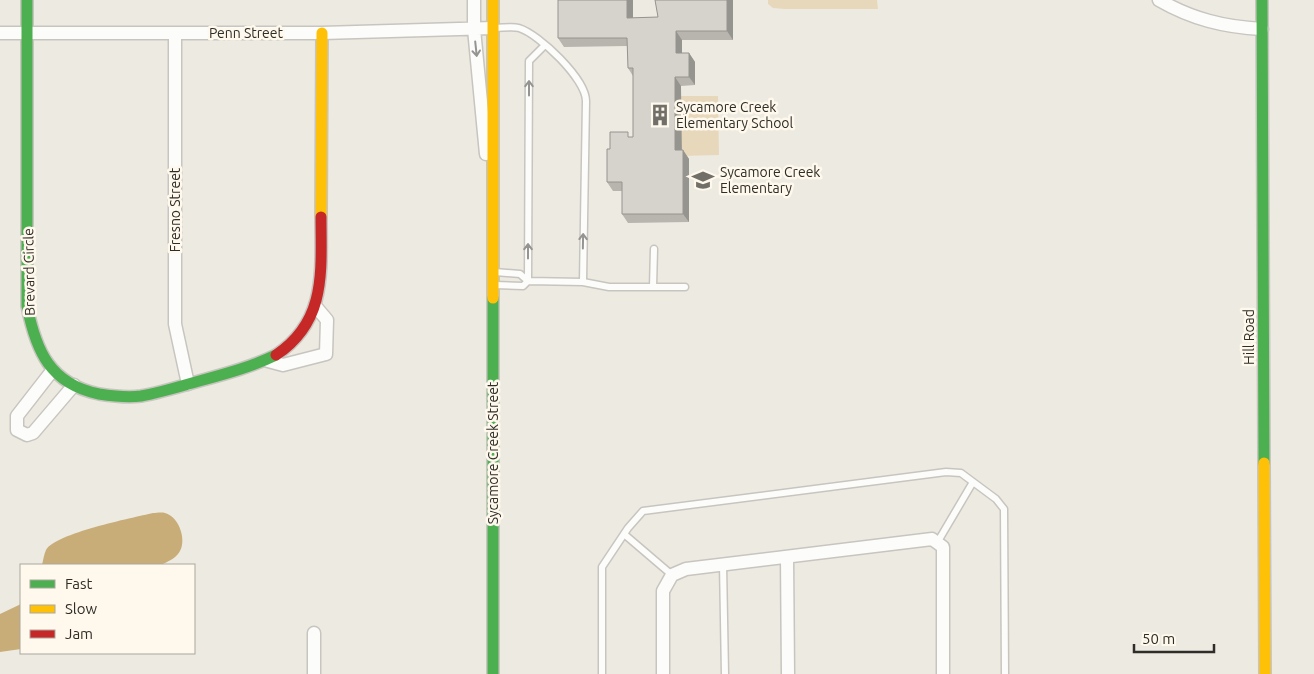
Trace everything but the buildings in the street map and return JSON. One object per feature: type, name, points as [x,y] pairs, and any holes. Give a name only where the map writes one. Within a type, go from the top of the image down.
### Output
[{"type":"street","name":"Brevard Circle","points":[[27,0],[27,306],[35,338],[52,371]]},
{"type":"street","name":"Sycamore Creek Street","points":[[474,0],[474,29],[494,232]]},
{"type":"street","name":"Sycamore Creek Street","points":[[493,0],[493,674]]},
{"type":"street","points":[[1159,0],[1195,18],[1217,24],[1262,29]]},
{"type":"street","name":"Hill Road","points":[[1262,0],[1265,674]]},
{"type":"street","name":"Penn Street","points":[[0,33],[322,33],[493,28]]},
{"type":"street","name":"Fresno Street","points":[[175,33],[175,324],[188,384]]},
{"type":"street","points":[[74,385],[33,434],[21,433],[17,430],[17,416],[52,371],[74,385],[108,396],[141,396],[268,361],[294,342],[305,329],[316,307],[322,281],[322,33]]},
{"type":"street","points":[[268,361],[284,365],[326,354],[327,320],[316,307]]},
{"type":"street","points":[[663,674],[663,591],[672,575],[686,569],[932,539],[943,547],[944,557],[943,674]]},
{"type":"street","points":[[787,557],[788,674]]},
{"type":"street","points":[[314,633],[314,674]]},
{"type":"lane","points":[[493,28],[518,28],[534,34],[573,74],[586,97],[583,282]]},
{"type":"lane","points":[[494,285],[522,286],[528,281],[529,61],[546,45]]},
{"type":"lane","points":[[653,287],[654,249]]},
{"type":"lane","points":[[494,272],[520,274],[528,281],[583,282],[610,287],[685,287]]},
{"type":"lane","points":[[602,674],[602,567],[624,534],[643,511],[946,472],[961,472],[996,499],[1004,509],[1005,674]]},
{"type":"lane","points":[[938,543],[973,482]]},
{"type":"lane","points":[[624,534],[672,575]]},
{"type":"lane","points":[[723,564],[725,674]]},
{"type":"shaded area","points":[[768,0],[877,0],[878,9],[785,9],[773,8],[768,4]]},
{"type":"shaded area","points":[[681,96],[718,96],[719,155],[681,156]]},
{"type":"shaded area","points":[[153,513],[170,515],[181,531],[181,549],[172,559],[163,564],[42,564],[46,550],[53,544],[79,532]]},
{"type":"shaded area","points":[[20,604],[20,649],[0,652],[0,614]]},
{"type":"traffic: fast","points":[[27,0],[27,306],[35,337],[48,363],[57,374],[82,389],[99,394],[130,397],[160,392],[224,374],[256,364],[276,355]]},
{"type":"traffic: fast","points":[[1262,0],[1264,463]]},
{"type":"traffic: fast","points":[[493,298],[493,674]]},
{"type":"traffic: slow","points":[[493,0],[493,298]]},
{"type":"traffic: slow","points":[[321,217],[322,33]]},
{"type":"traffic: slow","points":[[1264,463],[1265,674]]},
{"type":"traffic: jam","points":[[276,355],[293,342],[305,327],[313,311],[318,294],[320,275],[321,217]]},
{"type":"place","name":"Sycamore Creek Elementary School","points":[[660,115]]},
{"type":"place","name":"Sycamore Creek Elementary","points":[[703,180]]}]
